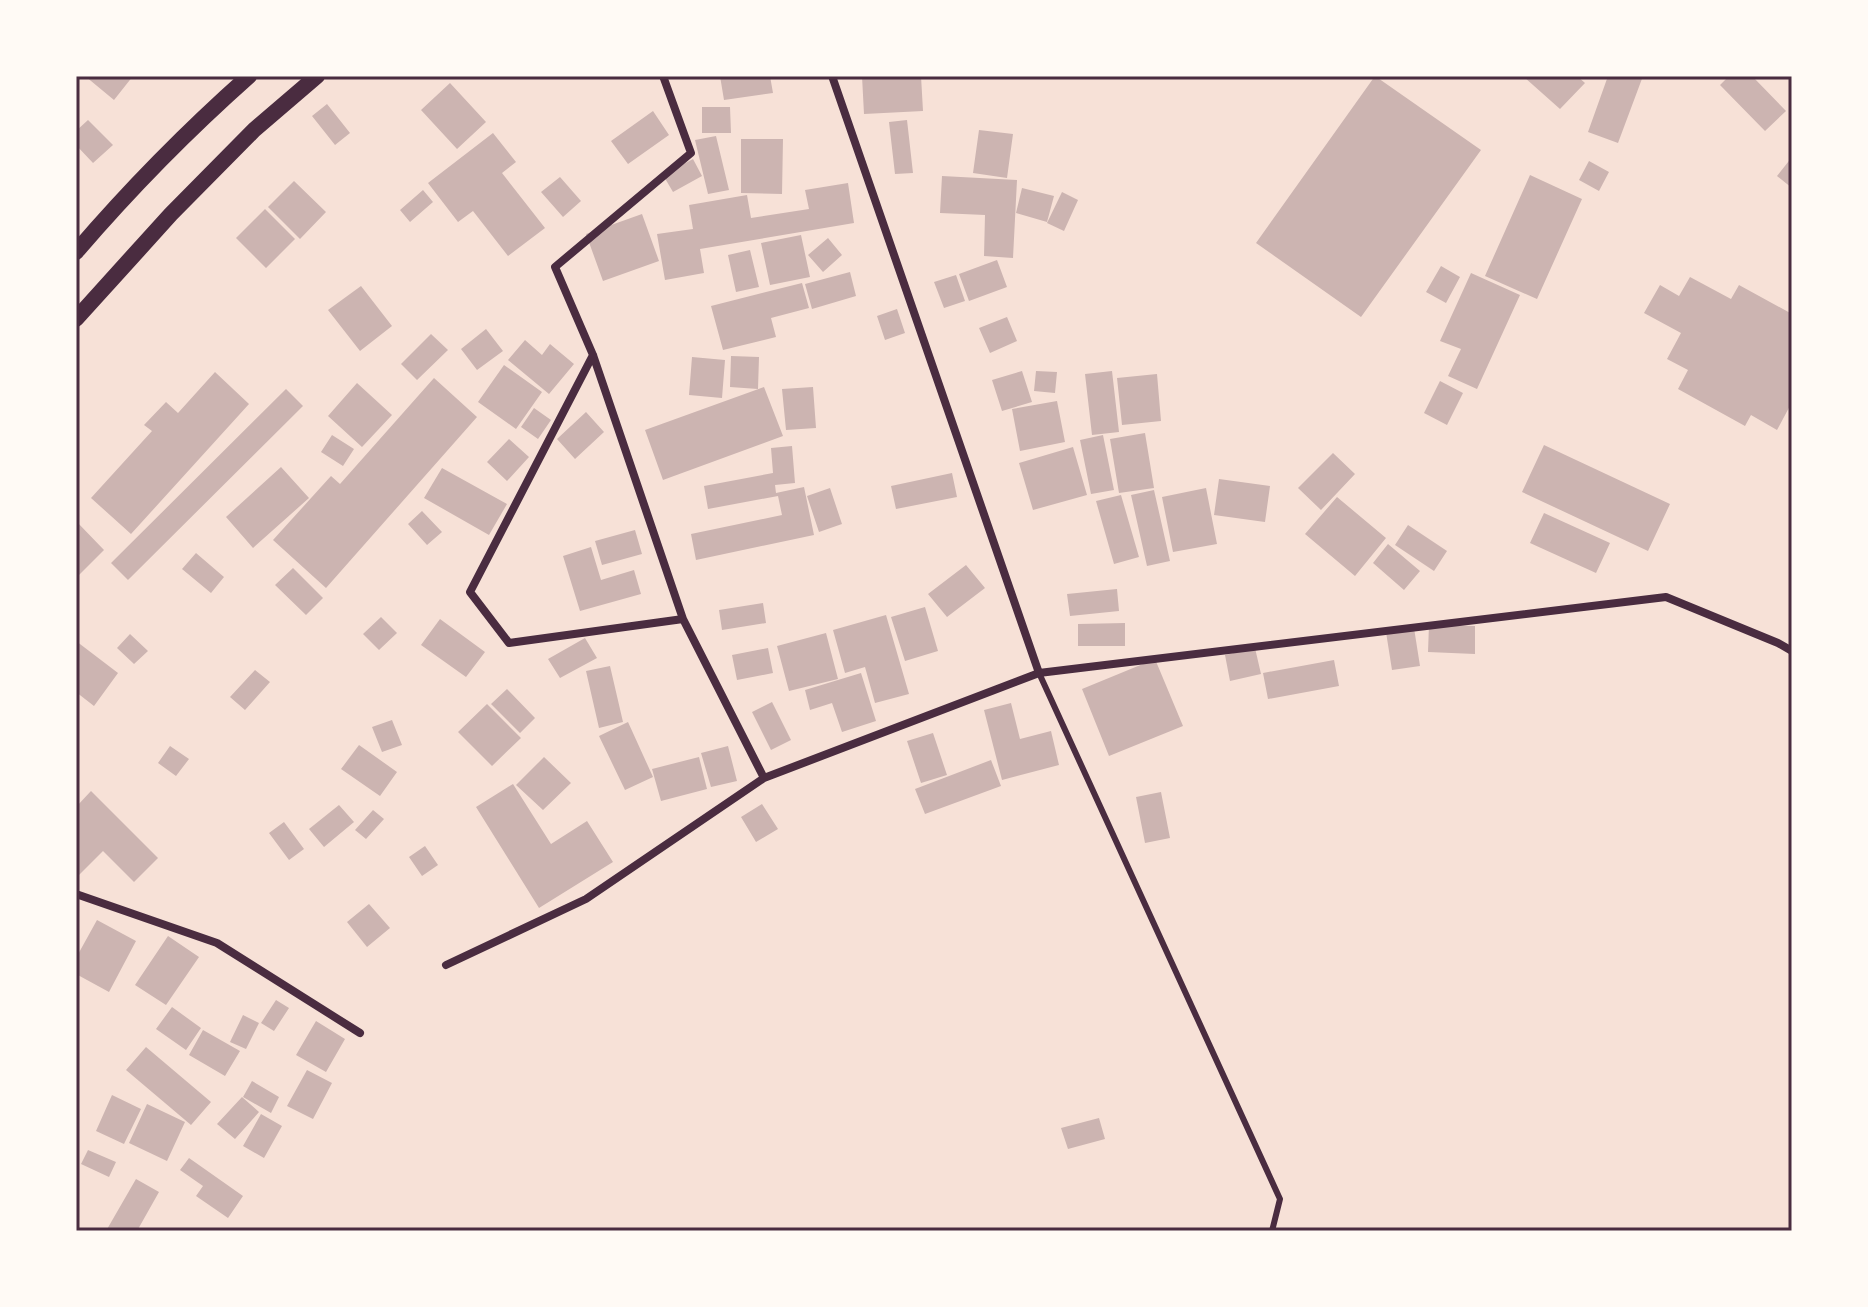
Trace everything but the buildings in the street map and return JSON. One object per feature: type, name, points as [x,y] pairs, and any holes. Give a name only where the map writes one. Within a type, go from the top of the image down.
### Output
[{"type":"main road","points":[[76,252],[195,124],[249,76]]},
{"type":"main road","points":[[76,319],[171,214],[254,130],[317,76]]},
{"type":"street","points":[[663,76],[691,153],[555,267],[593,355],[683,619],[764,778]]},
{"type":"street","points":[[832,76],[1039,673]]},
{"type":"street","points":[[593,355],[470,592],[509,643],[683,619]]},
{"type":"street","points":[[446,965],[586,899],[764,778],[1039,673],[1666,597],[1792,651]]},
{"type":"street","points":[[76,894],[217,943],[360,1033]]},
{"type":"lane","points":[[1039,673],[1280,1199],[1272,1231]]}]
